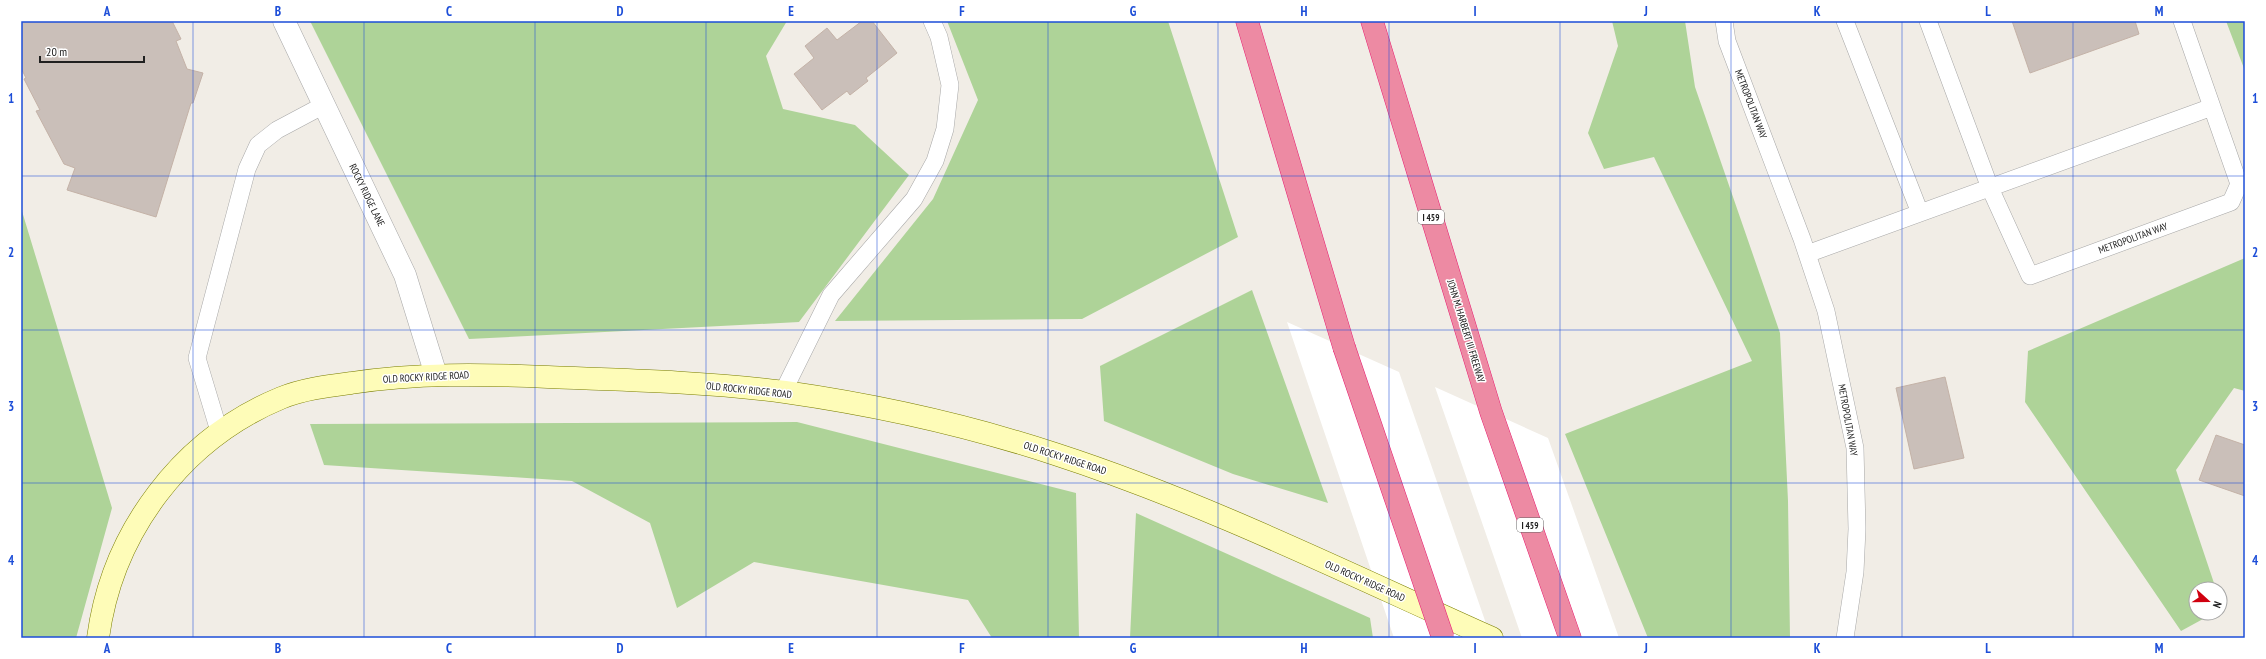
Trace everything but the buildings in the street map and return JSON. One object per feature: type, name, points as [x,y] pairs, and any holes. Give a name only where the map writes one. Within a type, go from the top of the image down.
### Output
[{"type":"highway","points":[[1247,21],[1344,347],[1443,638]]},
{"type":"highway","name":"JOHN M. HARBERT III FREEWAY","points":[[1372,21],[1491,412],[1570,638]]},
{"type":"street","name":"ROCKY RIDGE LANE","points":[[284,21],[406,275],[436,375]]},
{"type":"street","name":"OLD ROCKY RIDGE ROAD","points":[[98,638],[100,623],[113,579],[128,540],[149,504],[172,475],[219,431],[247,414],[284,396],[326,386],[368,380],[436,375],[493,374],[671,382],[783,392],[890,410],[970,429],[1108,472],[1189,504],[1492,638]]},
{"type":"lane","points":[[783,392],[830,295],[914,198],[935,161],[945,128],[950,85],[940,37],[932,21]]},
{"type":"lane","name":"METROPOLITAN WAY","points":[[1724,21],[1727,41],[1807,254],[1826,311],[1856,448],[1857,529],[1855,572],[1845,638]]},
{"type":"lane","points":[[1845,21],[1920,213]]},
{"type":"lane","name":"METROPOLITAN WAY","points":[[1928,21],[1990,188],[2030,276],[2231,202],[2239,184],[2182,21]]},
{"type":"lane","points":[[219,431],[197,358],[247,169],[258,146],[277,130],[324,105]]},
{"type":"lane","points":[[1807,254],[2212,107]]},
{"type":"green space","points":[[310,21],[787,21],[766,56],[783,109],[855,125],[909,175],[799,322],[469,339]]},
{"type":"green space","points":[[947,21],[1168,21],[1238,237],[1082,319],[835,321],[933,199],[978,100]]},
{"type":"green space","points":[[1612,21],[1685,21],[1695,87],[1780,333],[1788,501],[1790,638],[1648,638],[1565,434],[1752,361],[1654,157],[1604,169],[1588,133],[1618,46]]},
{"type":"green space","points":[[2226,21],[2245,21],[2245,71]]},
{"type":"green space","points":[[21,208],[112,508],[76,638],[21,638]]},
{"type":"green space","points":[[2245,258],[2245,391],[2234,388],[2176,470],[2213,581],[2188,581],[2188,621],[2199,621],[2181,631],[2025,402],[2028,351]]},
{"type":"green space","points":[[1252,290],[1328,503],[1233,474],[1104,421],[1100,366]]},
{"type":"green space","points":[[797,422],[1076,493],[1079,638],[992,638],[968,600],[754,562],[677,608],[650,523],[572,481],[324,465],[310,424]]},
{"type":"green space","points":[[1136,513],[1370,618],[1373,638],[1130,638]]},
{"type":"pier","points":[[1287,322],[1399,372],[1491,638],[1394,638]]},
{"type":"pier","points":[[1435,387],[1548,438],[1619,638],[1522,638]]}]
